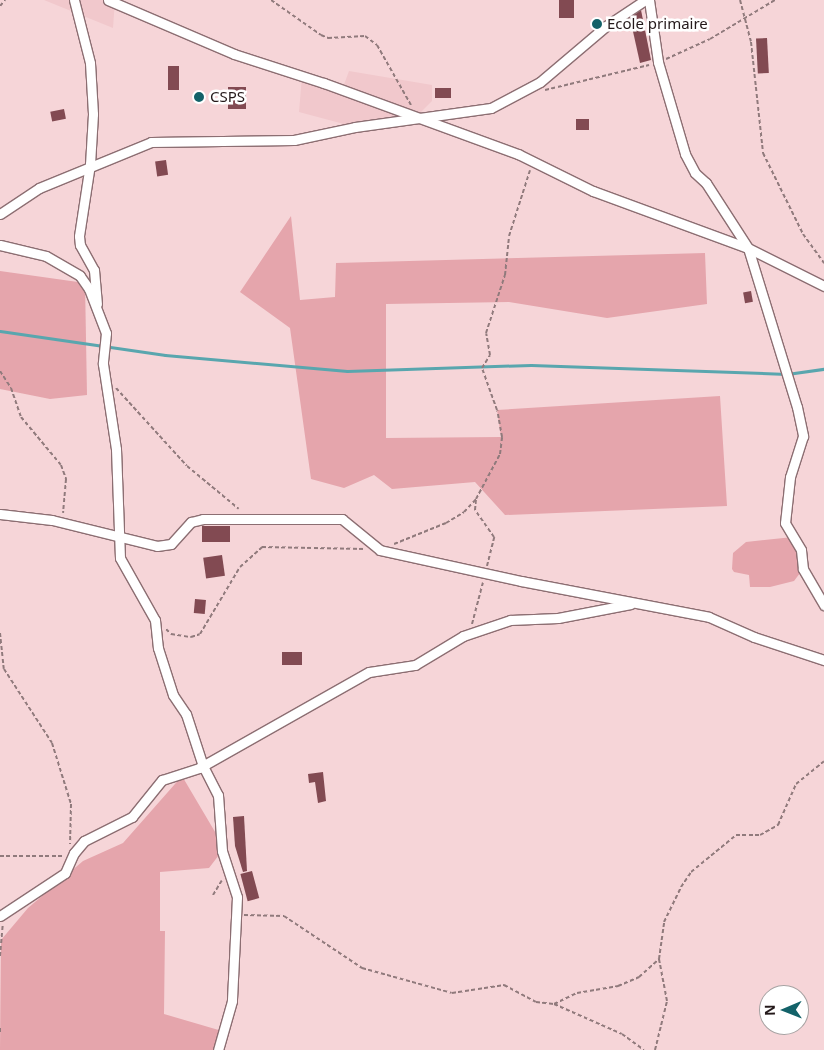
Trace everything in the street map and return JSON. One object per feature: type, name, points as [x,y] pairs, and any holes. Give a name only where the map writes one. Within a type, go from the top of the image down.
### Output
[{"type":"street","points":[[74,0],[90,62],[93,114],[89,168],[79,236],[80,245],[94,270],[97,307]]},
{"type":"street","points":[[108,0],[234,54],[324,83],[533,162],[592,191],[748,248],[765,259],[824,286]]},
{"type":"street","points":[[0,214],[39,188],[158,141],[294,140],[415,118],[491,108],[511,100],[540,82],[606,26],[645,0]]},
{"type":"street","points":[[649,0],[658,62],[685,154],[695,173],[706,183],[748,248],[797,407],[802,436],[790,477],[785,523],[801,550],[803,569],[824,605]]},
{"type":"street","points":[[0,245],[46,256],[80,276],[97,307],[106,333],[103,364],[116,449],[120,558],[156,620],[163,667],[173,696],[186,714],[203,766],[218,795],[222,851],[238,910],[230,1014],[218,1050]]},
{"type":"street","points":[[0,514],[63,523],[156,546],[171,544],[191,522],[202,519],[342,519],[380,550],[485,573],[709,617],[754,637],[824,660]]},
{"type":"street","points":[[2,914],[60,878],[74,853],[84,841],[132,817],[162,780],[203,766],[369,672],[415,665],[469,633],[510,620],[558,618],[635,603]]},
{"type":"path","points":[[0,6],[5,0]]},
{"type":"path","points":[[271,0],[328,38],[365,36],[377,45],[408,98],[415,118]]},
{"type":"path","points":[[740,0],[745,17],[759,100],[763,153],[803,234],[824,262]]},
{"type":"path","points":[[537,93],[658,62],[710,39],[774,0]]},
{"type":"path","points":[[156,620],[171,634],[191,637],[200,634],[240,567],[262,548],[380,550],[446,523],[464,512],[476,499],[500,454],[502,437],[497,410],[482,368],[490,355],[486,333],[505,275],[509,236],[533,162]]},
{"type":"path","points":[[0,371],[11,388],[21,417],[61,465],[66,478],[63,523]]},
{"type":"path","points":[[106,377],[186,466],[244,512]]},
{"type":"path","points":[[469,633],[494,537],[475,510],[476,499]]},
{"type":"path","points":[[0,633],[4,669],[52,743],[71,804],[70,845],[74,853],[54,858],[0,856]]},
{"type":"path","points":[[655,1050],[667,1001],[659,959],[664,922],[691,872],[736,836],[760,836],[778,825],[796,784],[824,761]]},
{"type":"path","points":[[213,895],[228,872]]},
{"type":"path","points":[[238,910],[250,916],[284,916],[362,968],[452,993],[504,985],[536,1002],[554,1004],[622,1034],[644,1050]]},
{"type":"path","points":[[0,956],[2,914]]},
{"type":"path","points":[[554,1004],[577,993],[598,992],[639,977],[659,959]]},
{"type":"path","points":[[0,1028],[0,1034]]},
{"type":"shaded area","points":[[44,0],[115,0],[113,28]]},
{"type":"shaded area","points":[[349,71],[432,85],[432,101],[415,118],[355,127],[299,112],[302,76],[342,90]]},
{"type":"shaded area","points":[[291,216],[300,300],[335,297],[336,263],[705,253],[707,304],[607,318],[509,302],[386,304],[386,438],[501,437],[497,410],[720,396],[727,506],[505,515],[475,482],[392,489],[374,475],[344,488],[311,479],[290,328],[240,292]]},
{"type":"shaded area","points":[[0,271],[85,283],[87,395],[50,399],[0,389]]},
{"type":"shaded area","points":[[793,537],[803,569],[794,581],[770,587],[750,587],[749,575],[734,572],[732,569],[733,553],[746,542]]},
{"type":"shaded area","points":[[182,776],[221,842],[222,851],[209,868],[160,872],[160,931],[165,931],[164,1014],[222,1031],[218,1050],[0,1050],[1,940],[28,908],[83,861],[123,843]]},
{"type":"building","points":[[559,0],[574,0],[574,18],[559,18]]},
{"type":"building","points":[[641,10],[651,60],[640,63],[630,18]]},
{"type":"building","points":[[767,38],[769,73],[758,74],[756,39]]},
{"type":"building","points":[[168,66],[179,66],[179,90],[168,90]]},
{"type":"building","points":[[228,87],[246,87],[246,109],[228,109]]},
{"type":"building","points":[[435,88],[451,88],[451,98],[435,98]]},
{"type":"building","points":[[64,109],[66,119],[52,121],[50,112]]},
{"type":"building","points":[[576,119],[589,119],[589,130],[576,130]]},
{"type":"building","points":[[166,160],[168,175],[157,176],[155,162]]},
{"type":"building","points":[[751,291],[753,302],[745,303],[743,292]]},
{"type":"building","points":[[202,526],[230,526],[230,542],[202,542]]},
{"type":"building","points":[[222,555],[225,576],[206,578],[203,558]]},
{"type":"building","points":[[195,599],[206,600],[205,614],[194,613]]},
{"type":"building","points":[[282,652],[302,652],[302,665],[282,665]]},
{"type":"building","points":[[323,772],[326,801],[318,803],[315,782],[309,783],[308,774]]},
{"type":"building","points":[[244,816],[247,871],[243,872],[235,846],[233,817]]},
{"type":"building","points":[[252,871],[259,898],[248,901],[240,874]]},
{"type":"waterway","points":[[0,331],[165,355],[347,371],[531,365],[787,374],[824,369]]},
{"type":"place","name":"Ecole primaire","points":[[597,24]]},
{"type":"place","name":"CSPS","points":[[199,97]]}]
